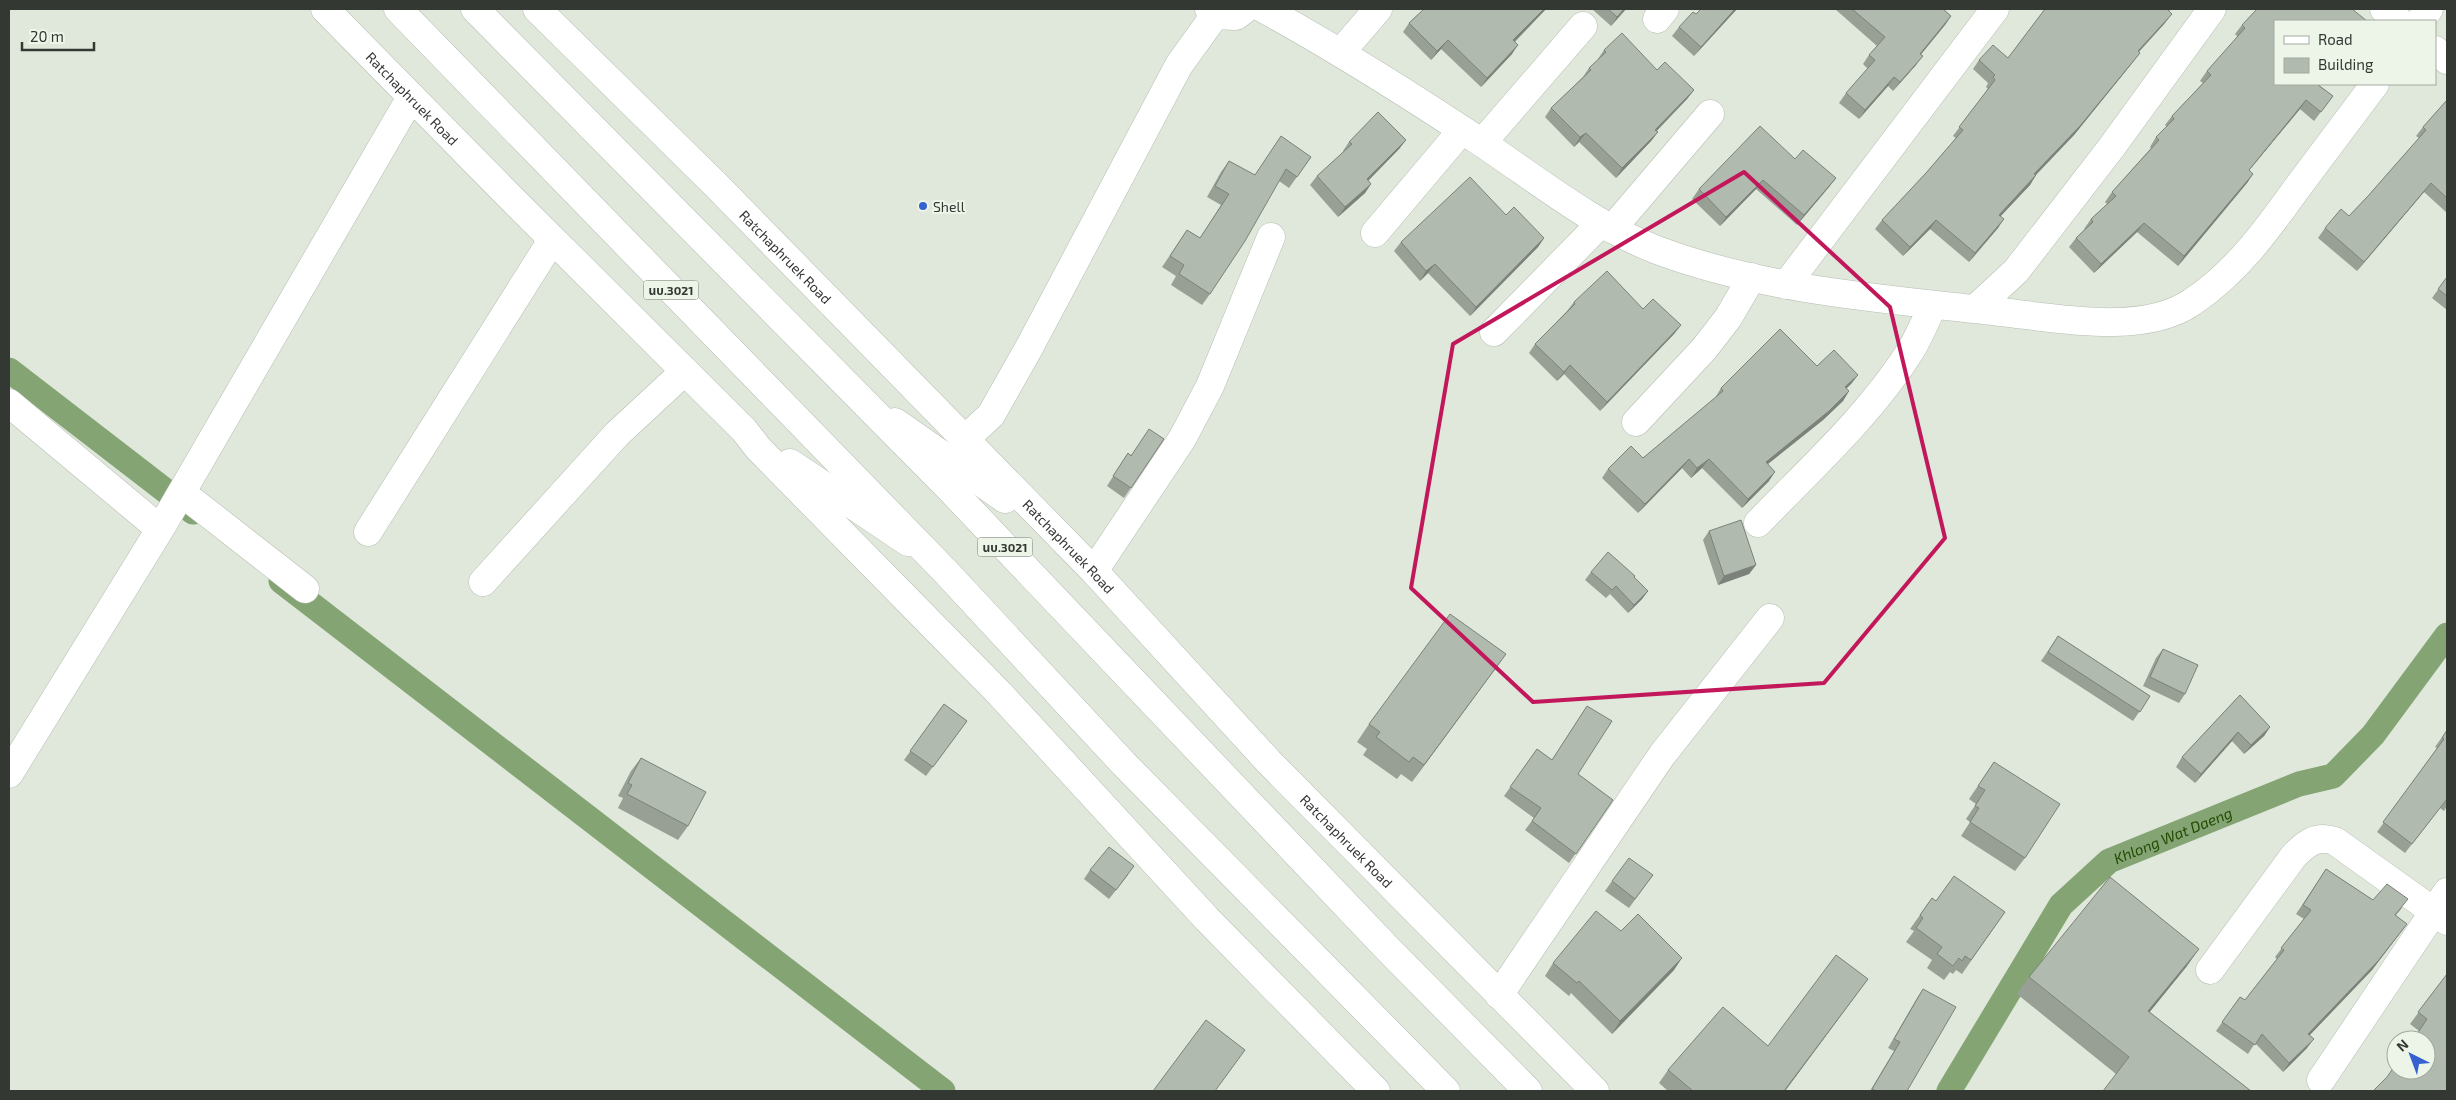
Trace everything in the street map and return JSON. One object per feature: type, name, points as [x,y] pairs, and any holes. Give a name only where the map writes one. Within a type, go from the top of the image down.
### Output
[{"type":"street","name":"Ratchaphruek Road","points":[[325,9],[552,240],[744,430],[765,454],[1000,694],[1206,919],[1376,1091]]},
{"type":"street","name":"นบ.3021","points":[[398,9],[945,571],[1124,764],[1446,1091]]},
{"type":"street","name":"นบ.3021","points":[[475,9],[950,490],[1386,946],[1528,1091]]},
{"type":"street","name":"Ratchaphruek Road","points":[[537,9],[715,184],[1094,571],[1268,762],[1594,1091]]},
{"type":"street","points":[[964,440],[991,415],[1030,346],[1179,64],[1212,12],[1236,16],[1245,9]]},
{"type":"street","points":[[1264,9],[1341,52],[1607,226],[1656,249],[1722,270],[1786,284],[1933,305],[2089,322],[2131,322],[2160,316],[2190,304],[2225,276],[2255,245],[2374,85]]},
{"type":"street","points":[[1341,52],[1378,9]]},
{"type":"street","points":[[1786,284],[1995,9]]},
{"type":"street","points":[[1975,309],[2016,271],[2111,148],[2212,9]]},
{"type":"street","points":[[2384,9],[2399,20]]},
{"type":"street","points":[[2421,20],[2429,9]]},
{"type":"street","points":[[1375,233],[1583,26]]},
{"type":"street","points":[[2436,51],[2447,60]]},
{"type":"street","points":[[9,774],[182,493],[411,97]]},
{"type":"street","points":[[1494,332],[1607,226],[1710,114]]},
{"type":"street","points":[[1094,571],[1190,424],[1214,378],[1271,236]]},
{"type":"street","points":[[368,532],[552,240]]},
{"type":"street","points":[[1636,422],[1704,348],[1728,318],[1752,277]]},
{"type":"street","points":[[1758,523],[1848,430],[1885,385],[1911,349],[1933,305]]},
{"type":"street","points":[[484,582],[617,434],[685,371]]},
{"type":"street","points":[[862,402],[1054,532]]},
{"type":"street","points":[[9,403],[161,528]]},
{"type":"street","points":[[744,430],[800,471],[900,536],[945,571]]},
{"type":"street","points":[[182,493],[305,589]]},
{"type":"street","points":[[1499,995],[1662,755],[1770,618]]},
{"type":"street","points":[[2210,970],[2293,857],[2306,844],[2316,839],[2325,838],[2335,841],[2443,908],[2321,1080]]},
{"type":"highlighted area","points":[[1744,172],[1890,307],[1945,538],[1824,683],[1533,702],[1411,588],[1453,344]]},
{"type":"building","points":[[1424,9],[1544,9],[1513,40],[1518,45],[1487,78],[1448,40],[1437,51],[1409,23]]},
{"type":"building","points":[[1608,9],[1624,9],[1617,17]]},
{"type":"building","points":[[1701,9],[1735,9],[1701,47],[1679,27],[1693,12],[1696,14]]},
{"type":"building","points":[[1852,9],[1943,9],[1951,16],[1920,54],[1923,56],[1900,82],[1894,77],[1865,110],[1846,93],[1875,60],[1869,55],[1885,37]]},
{"type":"building","points":[[2045,9],[2169,9],[2172,14],[2138,51],[2140,53],[2080,126],[2034,174],[2036,175],[1999,215],[2004,219],[1975,253],[1936,220],[1910,247],[1882,220],[1963,130],[1959,127],[1995,80],[1993,77],[1995,75],[1979,60],[1993,45],[2008,58]]},
{"type":"building","points":[[2257,9],[2352,9],[2366,20],[2274,20],[2274,85],[2318,85],[2333,96],[2321,112],[2306,100],[2249,170],[2253,174],[2184,256],[2144,223],[2101,264],[2076,238],[2093,222],[2091,219],[2116,196],[2112,192],[2159,140],[2156,137],[2174,119],[2172,116],[2211,75],[2207,71],[2245,28],[2242,25]]},
{"type":"building","points":[[1622,33],[1657,70],[1665,62],[1694,90],[1655,130],[1658,132],[1622,168],[1586,133],[1580,137],[1551,108],[1591,70],[1589,68],[1606,52],[1604,50]]},
{"type":"building","points":[[2447,100],[2447,198],[2431,183],[2364,262],[2325,228],[2341,209],[2349,216],[2426,130],[2423,127]]},
{"type":"building","points":[[1378,112],[1406,140],[1367,179],[1371,184],[1345,207],[1317,176],[1352,144],[1349,142]]},
{"type":"building","points":[[1760,126],[1795,159],[1803,150],[1836,178],[1804,215],[1763,180],[1726,217],[1699,189]]},
{"type":"building","points":[[1281,136],[1311,157],[1297,177],[1286,169],[1245,241],[1210,294],[1179,274],[1184,265],[1170,256],[1187,230],[1200,238],[1229,194],[1215,186],[1229,161],[1255,175]]},
{"type":"building","points":[[1470,177],[1506,215],[1514,207],[1544,238],[1476,307],[1435,264],[1426,271],[1401,242]]},
{"type":"building","points":[[1607,271],[1643,309],[1653,299],[1681,325],[1607,402],[1570,365],[1564,372],[1535,344],[1575,304],[1574,302]]},
{"type":"building","points":[[2447,277],[2447,296],[2438,289]]},
{"type":"building","points":[[1780,329],[1817,366],[1834,350],[1858,375],[1845,387],[1849,391],[1829,411],[1766,462],[1775,472],[1748,499],[1709,459],[1697,468],[1689,459],[1645,504],[1608,469],[1631,446],[1643,458],[1723,391],[1721,388]]},
{"type":"building","points":[[1149,429],[1164,439],[1131,488],[1113,476],[1128,453],[1131,456]]},
{"type":"building","points":[[1741,520],[1756,565],[1724,576],[1709,531]]},
{"type":"building","points":[[1608,552],[1635,576],[1648,591],[1634,605],[1616,586],[1612,590],[1591,572]]},
{"type":"building","points":[[1450,614],[1506,654],[1424,765],[1413,757],[1409,762],[1376,737],[1380,732],[1369,724]]},
{"type":"building","points":[[2058,636],[2150,696],[2140,712],[2048,652]]},
{"type":"building","points":[[2163,649],[2198,665],[2185,694],[2150,677]]},
{"type":"building","points":[[2240,695],[2270,727],[2251,745],[2238,732],[2201,774],[2182,757]]},
{"type":"building","points":[[944,704],[967,721],[933,767],[910,751]]},
{"type":"building","points":[[1587,706],[1612,721],[1578,774],[1613,800],[1576,854],[1532,821],[1541,808],[1510,787],[1537,749],[1552,760]]},
{"type":"building","points":[[2447,730],[2447,799],[2412,844],[2383,822],[2444,739],[2442,738]]},
{"type":"building","points":[[641,758],[706,792],[688,826],[627,794],[632,785],[628,783]]},
{"type":"building","points":[[1994,762],[2060,804],[2025,858],[1970,822],[1979,808],[1975,806],[1985,790],[1978,786]]},
{"type":"building","points":[[1109,847],[1134,866],[1116,890],[1090,870]]},
{"type":"building","points":[[1629,858],[1653,875],[1635,899],[1612,881]]},
{"type":"building","points":[[2326,869],[2373,900],[2387,884],[2408,899],[2395,915],[2407,924],[2378,961],[2308,1034],[2314,1039],[2289,1063],[2262,1034],[2255,1045],[2222,1022],[2240,997],[2245,1000],[2284,950],[2281,948],[2311,910],[2303,905]]},
{"type":"building","points":[[1954,876],[2005,912],[1971,960],[1965,956],[1962,961],[1959,958],[1953,966],[1937,954],[1942,947],[1916,928],[1923,918],[1920,915],[1932,898],[1936,901]]},
{"type":"building","points":[[2110,877],[2199,949],[2148,1011],[2251,1091],[2103,1091],[2129,1057],[2029,977]]},
{"type":"building","points":[[1596,911],[1621,931],[1638,914],[1682,958],[1620,1021],[1579,981],[1577,983],[1553,963]]},
{"type":"building","points":[[1836,955],[1868,979],[1784,1091],[1693,1091],[1668,1070],[1723,1007],[1768,1046]]},
{"type":"building","points":[[2447,974],[2447,1091],[2373,1091],[2386,1078],[2386,1080],[2436,1080],[2436,1030],[2420,1030],[2427,1019],[2418,1012]]},
{"type":"building","points":[[1923,989],[1956,1007],[1907,1091],[1876,1091],[1872,1089],[1900,1042],[1894,1039]]},
{"type":"building","points":[[1206,1020],[1245,1050],[1215,1091],[1153,1091]]},
{"type":"waterway","points":[[9,370],[193,512]]},
{"type":"waterway","points":[[281,581],[943,1091]]},
{"type":"waterway","name":"Khlong Wat Daeng","points":[[1949,1091],[2061,905],[2109,861],[2299,784],[2333,776],[2373,735],[2447,635]]},
{"type":"place","name":"Shell","points":[[923,206]]}]
